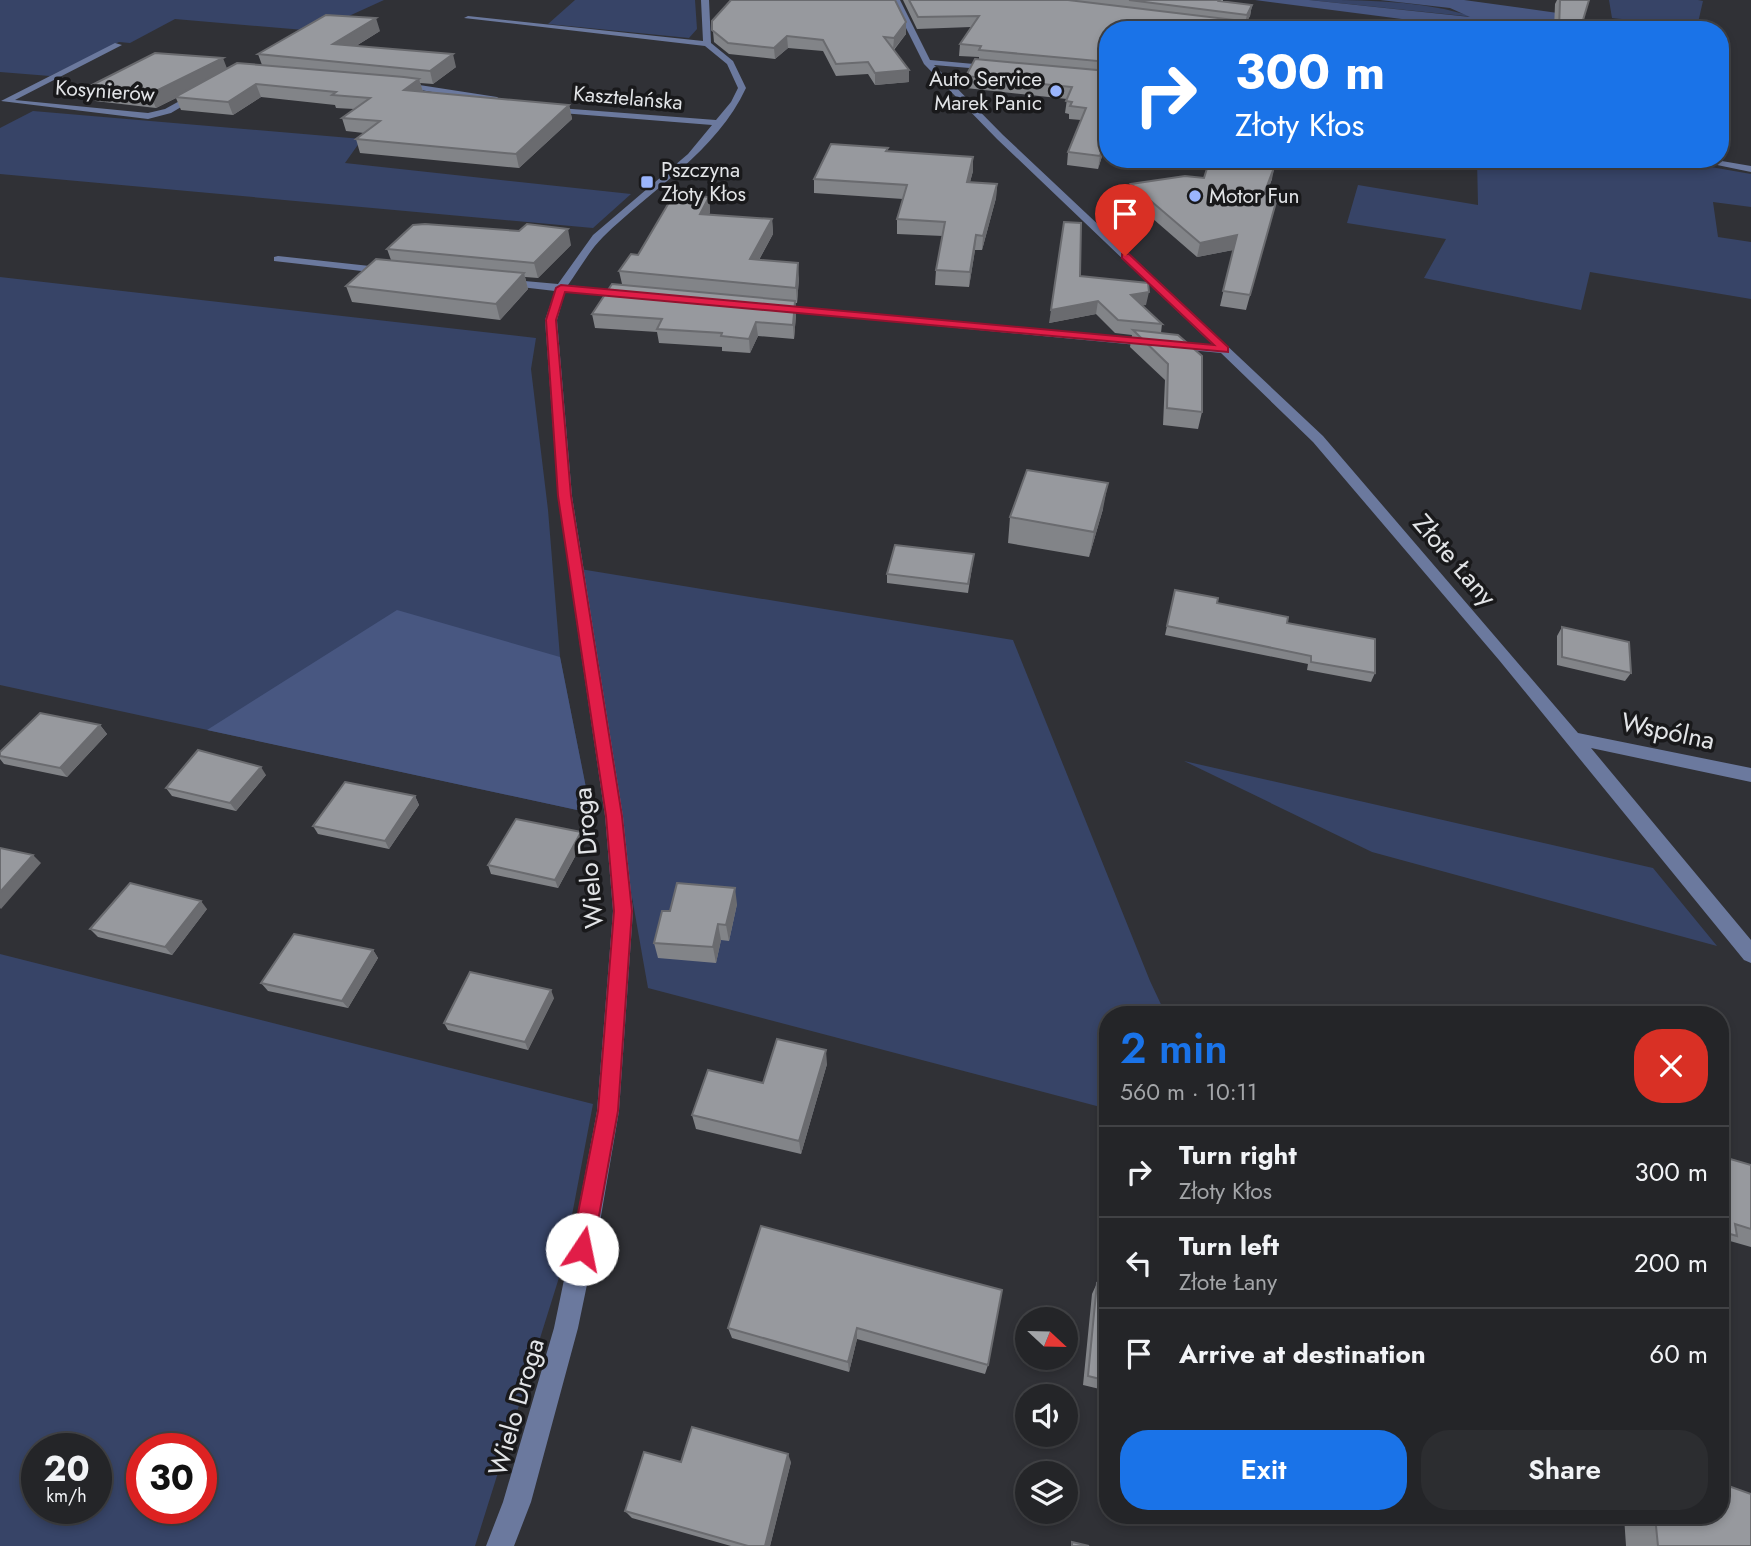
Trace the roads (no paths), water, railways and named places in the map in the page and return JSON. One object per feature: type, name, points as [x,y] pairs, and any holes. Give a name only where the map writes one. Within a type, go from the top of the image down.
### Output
[{"type":"street","points":[[468,18],[707,44],[705,0]]},
{"type":"street","name":"Złote Łany","points":[[895,0],[927,62],[1000,137],[1318,439],[1574,738],[1751,954]]},
{"type":"street","name":"Wielo Droga","points":[[500,1546],[517,1502],[566,1328],[588,1222],[608,1111],[623,911],[614,816],[565,496],[551,320],[561,288],[597,237],[691,156],[720,122],[742,89],[730,63],[707,44]]},
{"type":"street","points":[[3,102],[118,45]]},
{"type":"street","points":[[927,62],[1002,69]]},
{"type":"street","points":[[394,84],[511,103]]},
{"type":"street","name":"Kosynierów","points":[[3,102],[148,116],[168,111],[205,91]]},
{"type":"street","name":"Kasztelańska","points":[[536,106],[632,118],[720,122]]},
{"type":"street","points":[[1729,165],[1751,169]]},
{"type":"street","points":[[278,259],[399,272]]},
{"type":"street","points":[[493,281],[644,296]]},
{"type":"street","points":[[755,307],[1225,350]]},
{"type":"street","name":"Wspólna","points":[[1574,738],[1751,775]]},
{"type":"place","name":"Auto Service Marek Panic","points":[[1056,91]]},
{"type":"place","name":"Pszczyna Złoty Kłos","points":[[647,182]]},
{"type":"place","name":"Motor Fun","points":[[1195,196]]}]
